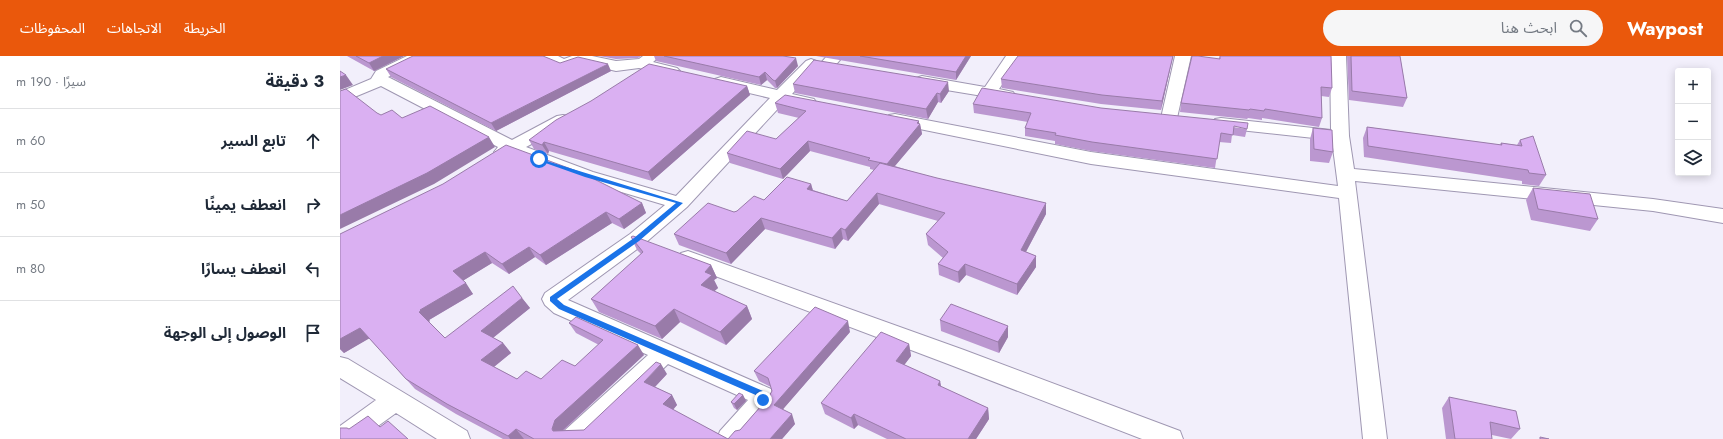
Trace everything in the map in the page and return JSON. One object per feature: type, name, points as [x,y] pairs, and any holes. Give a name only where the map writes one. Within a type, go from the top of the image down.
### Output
[{"type":"street","points":[[381,81],[379,79],[381,74],[419,56]]},
{"type":"street","points":[[545,56],[564,64],[581,58],[616,66],[648,62],[695,77],[826,106]]},
{"type":"street","points":[[989,92],[1014,56]]},
{"type":"street","points":[[1170,118],[1183,56]]},
{"type":"street","points":[[1338,56],[1340,136],[1347,184],[1376,439]]},
{"type":"street","points":[[792,59],[830,62]]},
{"type":"street","points":[[625,82],[648,62]]},
{"type":"street","points":[[730,439],[763,400],[763,396],[562,307],[553,299],[637,239],[680,203],[781,96],[830,62]]},
{"type":"street","points":[[904,78],[1020,98]]},
{"type":"street","points":[[340,98],[381,81],[511,147],[539,159],[587,176],[680,203]]},
{"type":"street","points":[[492,159],[511,147],[574,114]]},
{"type":"street","points":[[879,116],[1091,158],[1347,184],[1653,205],[1723,216]]},
{"type":"street","points":[[1208,122],[1340,136]]},
{"type":"street","points":[[637,239],[956,357],[1171,439]]},
{"type":"street","points":[[573,439],[665,352]]},
{"type":"street","points":[[340,366],[458,439]]},
{"type":"street","points":[[341,439],[395,400]]},
{"type":"building","points":[[356,56],[383,56],[369,63]]},
{"type":"building","points":[[413,56],[543,56],[560,63],[578,57],[608,64],[491,123],[386,69]]},
{"type":"building","points":[[664,56],[783,56],[796,58],[775,81],[765,72],[759,77]]},
{"type":"building","points":[[860,56],[966,56],[956,72]]},
{"type":"building","points":[[1018,56],[1173,56],[1162,101],[1102,95],[1001,79]]},
{"type":"building","points":[[1192,56],[1220,59],[1220,56],[1331,56],[1332,88],[1321,87],[1322,118],[1265,109],[1264,111],[1249,110],[1181,103]]},
{"type":"building","points":[[1351,56],[1400,56],[1407,98],[1352,91]]},
{"type":"building","points":[[814,60],[948,82],[940,94],[937,93],[926,109],[793,84]]},
{"type":"building","points":[[649,64],[747,86],[648,172],[544,142],[542,145],[529,140],[556,120],[591,101]]},
{"type":"building","points":[[340,71],[346,75],[340,77]]},
{"type":"building","points":[[982,88],[1101,108],[1248,123],[1247,129],[1234,126],[1233,135],[1221,133],[1217,159],[1092,142],[1055,135],[1056,133],[1025,128],[1031,113],[973,104]]},
{"type":"building","points":[[346,89],[381,115],[392,110],[402,118],[430,106],[489,137],[427,173],[340,215],[340,91]]},
{"type":"building","points":[[785,95],[919,121],[917,123],[920,124],[887,164],[868,160],[870,158],[808,141],[780,169],[727,153],[747,131],[776,139],[806,111],[775,103]]},
{"type":"building","points":[[1367,127],[1502,145],[1501,143],[1522,146],[1520,140],[1533,136],[1546,175],[1529,173],[1528,170],[1368,146]]},
{"type":"building","points":[[1313,128],[1332,130],[1333,152],[1314,149]]},
{"type":"building","points":[[506,145],[582,173],[642,203],[619,219],[606,212],[540,255],[529,247],[502,264],[485,252],[453,271],[466,283],[419,312],[445,338],[513,286],[522,298],[481,331],[503,343],[481,360],[517,379],[526,371],[541,379],[562,360],[575,366],[603,340],[569,323],[576,317],[638,345],[555,420],[552,429],[553,431],[584,430],[656,362],[661,364],[644,382],[672,395],[663,404],[728,439],[534,439],[516,429],[508,436],[447,404],[406,379],[360,328],[340,339],[340,234],[443,184]]},
{"type":"building","points":[[880,163],[937,178],[1046,203],[1021,250],[1036,256],[1017,284],[965,264],[958,272],[938,264],[948,252],[926,234],[945,213],[877,193],[845,230],[841,228],[832,238],[761,218],[726,253],[674,234],[708,203],[734,212],[754,196],[764,200],[787,177],[811,184],[807,189],[847,201]]},
{"type":"building","points":[[1533,188],[1590,194],[1598,219],[1538,209]]},
{"type":"building","points":[[633,236],[711,265],[705,272],[712,275],[701,285],[747,306],[720,332],[674,309],[655,326],[591,299],[643,252],[631,237]]},
{"type":"building","points":[[951,304],[1008,326],[998,342],[940,320]]},
{"type":"building","points":[[815,307],[848,321],[774,405],[792,414],[770,439],[728,439],[735,431],[740,430],[768,398],[772,391],[768,378],[754,371]]},
{"type":"building","points":[[881,332],[909,344],[896,361],[940,381],[938,385],[988,408],[968,439],[906,439],[854,414],[851,418],[821,403]]},
{"type":"building","points":[[739,393],[743,395],[734,404],[731,402]]},
{"type":"building","points":[[1449,397],[1516,411],[1520,429],[1490,422],[1492,439],[1455,439]]},
{"type":"building","points":[[368,416],[380,427],[388,421],[408,439],[340,439],[340,428],[349,429]]},
{"type":"route","points":[[539,159],[587,176],[680,203],[637,239],[553,299],[562,307],[760,394],[763,396],[763,400]]}]
